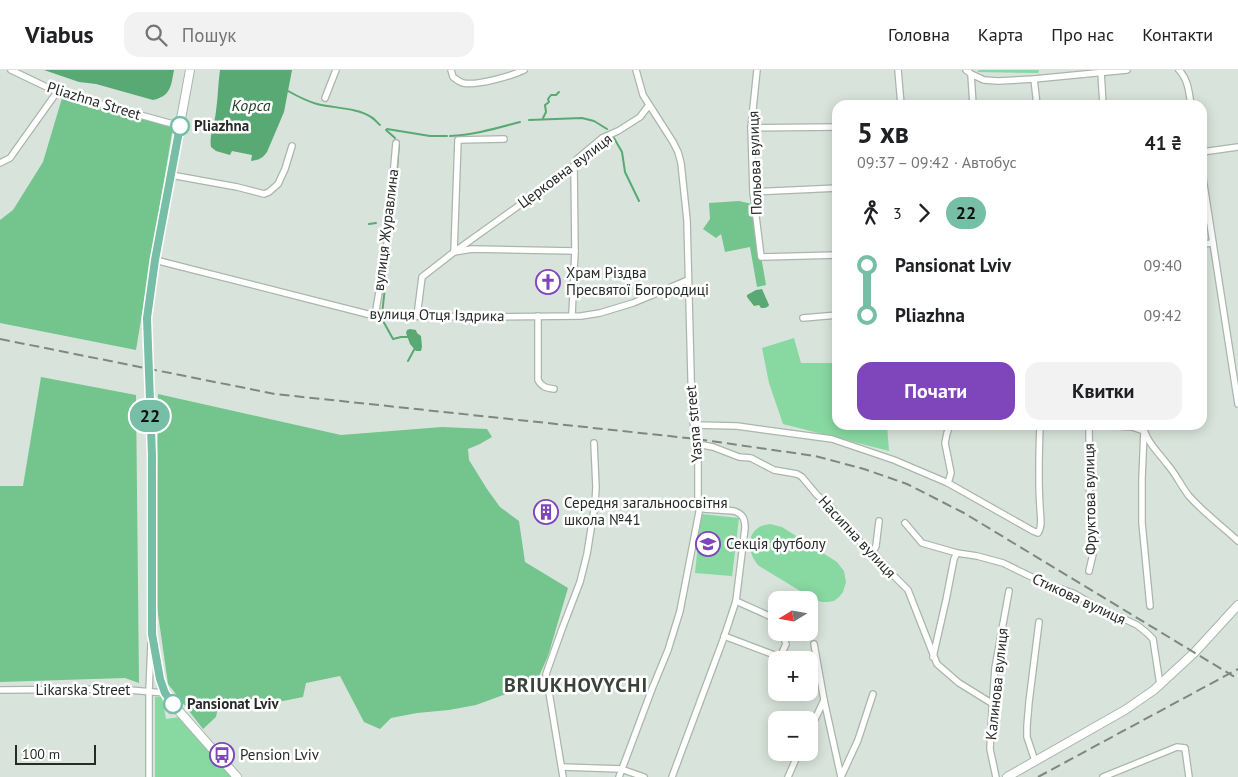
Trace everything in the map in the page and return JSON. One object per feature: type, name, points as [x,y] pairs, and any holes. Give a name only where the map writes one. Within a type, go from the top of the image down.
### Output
[{"type":"main road","points":[[190,70],[155,260],[147,318],[152,456],[152,634],[160,679],[165,693],[237,777]]},
{"type":"main road","points":[[1007,777],[1125,710],[1160,685],[1195,652],[1238,605]]},
{"type":"street","name":"Pliazhna Street","points":[[11,70],[57,92],[180,126]]},
{"type":"street","points":[[325,98],[336,70]]},
{"type":"street","points":[[451,70],[453,77],[462,83],[473,84],[524,70]]},
{"type":"street","name":"Yasna street","points":[[619,777],[668,650],[680,611],[700,507],[698,498],[698,444],[692,415],[686,220],[681,163],[673,142],[649,105],[640,86],[636,70]]},
{"type":"street","name":"Польова вулиця","points":[[757,70],[751,128],[753,192],[761,257],[832,255]]},
{"type":"street","points":[[898,70],[901,100]]},
{"type":"street","points":[[968,72],[984,80],[998,82],[1081,72],[1127,70]]},
{"type":"street","points":[[1178,70],[1187,81],[1190,100]]},
{"type":"street","points":[[968,72],[972,100]]},
{"type":"street","points":[[1101,72],[1103,100]]},
{"type":"street","points":[[1034,79],[1036,100]]},
{"type":"street","points":[[0,163],[10,158],[57,92]]},
{"type":"street","name":"Церковна вулиця","points":[[417,316],[422,276],[574,166],[577,158],[602,138],[618,131],[640,117],[649,105]]},
{"type":"street","points":[[751,128],[832,127]]},
{"type":"street","points":[[504,139],[458,140],[454,252],[472,249],[575,251]]},
{"type":"street","name":"вулиця Журавлина","points":[[375,316],[387,244],[396,143]]},
{"type":"street","points":[[171,175],[237,186],[264,194],[278,184],[292,146]]},
{"type":"street","points":[[1207,151],[1238,148]]},
{"type":"street","points":[[572,315],[575,251],[574,166]]},
{"type":"street","points":[[753,192],[832,188]]},
{"type":"street","points":[[1207,204],[1238,404]]},
{"type":"street","points":[[1207,244],[1213,243]]},
{"type":"street","name":"вулиця Отця Іздрика","points":[[155,260],[375,316],[581,316],[600,313],[633,303],[688,280]]},
{"type":"street","points":[[538,316],[538,380],[546,388],[554,389]]},
{"type":"street","points":[[803,318],[832,316]]},
{"type":"street","points":[[694,425],[737,426],[832,439],[894,460],[948,483],[1038,533],[1041,521],[1039,496],[1040,430]]},
{"type":"street","points":[[948,430],[945,443],[951,473],[948,483]]},
{"type":"street","name":"Фруктова вулиця","points":[[1089,430],[1090,532],[1093,554],[1089,571]]},
{"type":"street","points":[[1143,430],[1142,523],[1150,606]]},
{"type":"street","points":[[1144,430],[1148,439],[1190,497],[1238,541]]},
{"type":"street","points":[[563,777],[546,674],[580,582],[587,554],[595,504],[594,443]]},
{"type":"street","name":"Насипна вулиця","points":[[698,444],[713,447],[739,457],[751,458],[774,470],[798,474],[832,508],[839,522],[873,552],[908,590],[937,664],[959,683],[993,704]]},
{"type":"street","points":[[672,777],[736,601],[745,528],[745,521],[738,513],[700,507]]},
{"type":"street","points":[[873,552],[876,546],[879,521]]},
{"type":"street","name":"Стикова вулиця","points":[[905,523],[922,543],[1003,563],[1044,583],[1072,593],[1137,625],[1153,639],[1160,685]]},
{"type":"street","points":[[933,657],[954,559],[957,553]]},
{"type":"street","name":"Калинова вулиця","points":[[996,777],[990,749],[993,704],[996,668],[1009,591]]},
{"type":"street","points":[[736,601],[768,615]]},
{"type":"street","points":[[1035,761],[1027,737],[1027,726],[1039,622]]},
{"type":"street","points":[[149,777],[149,691],[152,634]]},
{"type":"street","points":[[724,636],[777,656],[781,655],[786,644],[785,641]]},
{"type":"street","points":[[814,644],[841,777]]},
{"type":"street","name":"Likarska Street","points":[[0,690],[116,689],[165,693]]},
{"type":"street","points":[[841,777],[858,740],[874,694]]},
{"type":"street","points":[[818,713],[824,700]]},
{"type":"street","points":[[1103,777],[1177,747],[1185,748],[1189,777]]},
{"type":"street","points":[[788,777],[795,761]]},
{"type":"street","points":[[562,767],[622,769],[644,777]]},
{"type":"shaded area","points":[[979,70],[1039,70],[1038,73],[977,72]]},
{"type":"shaded area","points":[[62,98],[173,127],[136,350],[0,323],[0,220],[13,210],[43,162]]},
{"type":"shaded area","points":[[739,201],[752,204],[766,285],[757,287],[750,247],[725,252],[721,234],[716,238],[703,229],[710,219],[709,203]]},
{"type":"shaded area","points":[[794,338],[801,363],[832,363],[832,430],[887,430],[889,451],[783,424],[769,383],[762,348]]},
{"type":"shaded area","points":[[41,377],[136,395],[139,683],[125,678],[0,682],[0,486],[23,486]]},
{"type":"shaded area","points":[[158,394],[341,435],[442,427],[487,429],[492,437],[468,449],[469,460],[500,507],[519,521],[525,562],[568,588],[548,656],[536,683],[476,705],[391,718],[380,729],[364,722],[340,676],[306,683],[303,697],[278,702],[244,699],[233,702],[220,698],[216,717],[203,729],[168,684],[156,600]]},
{"type":"shaded area","points":[[701,514],[739,518],[732,577],[695,573]]},
{"type":"shaded area","points":[[770,524],[782,527],[837,562],[844,571],[846,582],[843,592],[839,597],[834,601],[818,601],[818,591],[800,591],[759,566],[751,552],[750,541],[754,532],[762,526]]},
{"type":"shaded area","points":[[155,697],[162,697],[166,719],[180,717],[233,777],[155,777]]},
{"type":"water","points":[[44,70],[174,70],[167,93],[153,100],[96,84],[79,82]]},
{"type":"water","name":"Корса","points":[[220,70],[292,70],[284,112],[267,152],[259,159],[251,161],[252,155],[232,151],[230,155],[216,151],[211,147]]},
{"type":"water","points":[[762,289],[769,305],[761,308],[759,305],[754,306],[747,295]]},
{"type":"water","points":[[410,329],[416,330],[421,336],[421,351],[416,351],[410,344],[406,333]]},
{"type":"waterway","points":[[288,91],[317,104],[366,114],[380,125]]},
{"type":"waterway","points":[[543,118],[546,112],[545,105],[549,102],[548,99],[551,95],[556,95],[559,92]]},
{"type":"waterway","points":[[529,120],[582,118],[594,121],[607,129]]},
{"type":"waterway","points":[[450,136],[477,133],[520,122]]},
{"type":"waterway","points":[[387,129],[430,136],[447,136]]},
{"type":"waterway","points":[[386,130],[395,138]]},
{"type":"waterway","points":[[614,138],[622,152],[625,172],[639,201]]},
{"type":"waterway","points":[[382,314],[394,208],[398,141]]},
{"type":"waterway","points":[[369,224],[376,223]]},
{"type":"waterway","points":[[382,319],[393,339],[408,337]]},
{"type":"waterway","points":[[408,361],[415,348]]},
{"type":"railway","points":[[0,339],[275,394],[697,439],[815,456],[864,469],[907,484],[964,513],[1238,679]]},
{"type":"railway","points":[[1038,777],[1238,669]]},
{"type":"bus line","name":"22","points":[[173,704],[165,693],[160,679],[152,634],[152,456],[147,318],[155,260],[180,126]]},
{"type":"place","name":"Pliazhna","points":[[180,126]]},
{"type":"place","name":"Храм Різдва Пресвятої Богородиці","points":[[548,282]]},
{"type":"place","name":"Середня загальноосвітня школа №41","points":[[546,512]]},
{"type":"place","name":"Секція футболу","points":[[708,544]]},
{"type":"place","name":"Pansionat Lviv","points":[[173,704]]},
{"type":"place","name":"Pension Lviv","points":[[222,755]]},
{"type":"district","name":"BRIUKHOVYCHI","points":[[576,685]]}]
